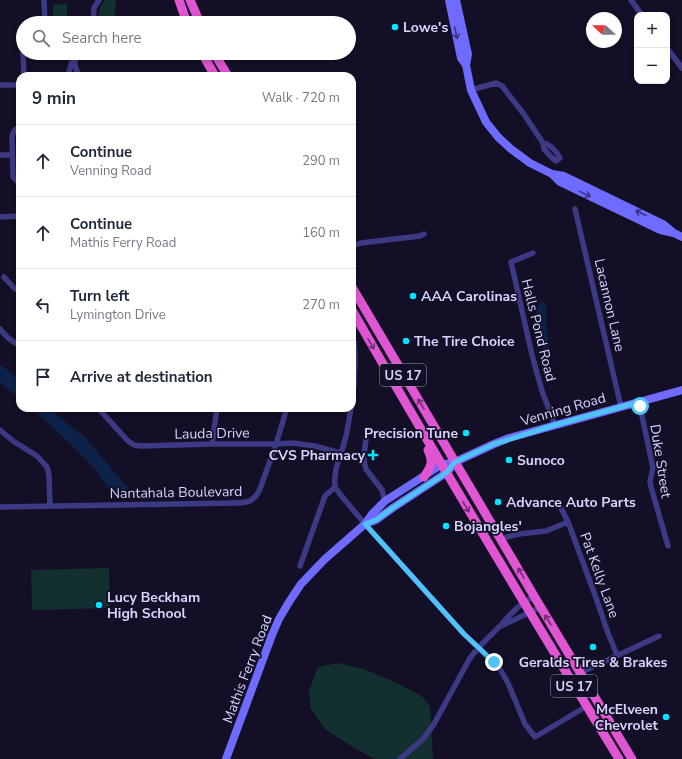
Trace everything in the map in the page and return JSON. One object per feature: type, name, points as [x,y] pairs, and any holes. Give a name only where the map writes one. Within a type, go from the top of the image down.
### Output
[{"type":"highway","points":[[179,0],[185,16]]},
{"type":"highway","points":[[190,0],[197,16]]},
{"type":"highway","points":[[206,60],[213,72]]},
{"type":"highway","points":[[218,60],[226,72]]},
{"type":"highway","name":"US 17","points":[[356,294],[540,607],[632,759]]},
{"type":"highway","name":"US 17","points":[[356,317],[441,465],[619,759]]},
{"type":"highway","points":[[423,433],[421,437],[432,459],[431,465],[424,477]]},
{"type":"main road","points":[[448,0],[461,58],[466,65]]},
{"type":"main road","points":[[456,0],[468,54],[466,65],[471,90],[486,122],[498,137],[530,163],[552,174],[564,176],[663,224],[674,233],[682,237]]},
{"type":"main road","name":"Venning Road","points":[[455,462],[500,441],[682,390]]},
{"type":"main road","name":"Mathis Ferry Road","points":[[226,759],[272,634],[279,619],[301,584],[325,559],[365,524],[372,514],[385,502],[441,465],[455,462]]},
{"type":"main road","name":"Mathis Ferry Road","points":[[365,524],[376,520],[446,473],[455,462]]},
{"type":"street","points":[[44,0],[44,16]]},
{"type":"street","points":[[93,16],[94,8],[97,0]]},
{"type":"street","points":[[631,0],[640,12]]},
{"type":"street","points":[[670,52],[682,68]]},
{"type":"street","points":[[23,60],[24,72]]},
{"type":"street","points":[[69,72],[73,60]]},
{"type":"street","points":[[75,60],[77,72]]},
{"type":"street","points":[[471,90],[496,83],[502,86],[523,113],[543,143]]},
{"type":"street","points":[[0,85],[16,85]]},
{"type":"street","points":[[16,128],[12,136],[13,177],[16,180]]},
{"type":"street","points":[[0,155],[12,154]]},
{"type":"street","name":"Lacannon Lane","points":[[575,209],[621,407]]},
{"type":"street","points":[[0,216],[16,216]]},
{"type":"street","points":[[356,245],[420,236],[424,234]]},
{"type":"street","name":"Halls Pond Road","points":[[533,253],[510,262],[532,355],[542,391],[555,425]]},
{"type":"street","points":[[4,277],[16,289]]},
{"type":"street","points":[[0,329],[16,344]]},
{"type":"street","name":"Duke Street","points":[[639,402],[653,468],[650,481],[651,487],[668,546]]},
{"type":"street","name":"Lauda Drive","points":[[102,412],[128,441],[134,445],[292,443],[315,446],[340,453]]},
{"type":"street","points":[[212,444],[216,412]]},
{"type":"street","name":"Nantahala Boulevard","points":[[0,507],[234,504],[248,502],[257,495],[260,489],[286,412]]},
{"type":"street","points":[[350,412],[345,440],[335,471],[335,487],[365,524],[441,608],[478,648],[500,668],[504,674],[525,724],[535,737],[587,706]]},
{"type":"street","points":[[0,430],[13,441],[37,456],[47,467],[49,475],[50,506]]},
{"type":"street","points":[[366,439],[364,465],[382,490],[385,502]]},
{"type":"street","points":[[300,566],[325,496],[335,487]]},
{"type":"street","points":[[382,490],[397,493]]},
{"type":"street","name":"Pat Kelly Lane","points":[[559,504],[568,522],[617,655]]},
{"type":"street","points":[[501,541],[519,534],[546,531],[568,522]]},
{"type":"street","points":[[400,759],[423,739],[434,724],[467,663],[478,648],[507,618],[534,596]]},
{"type":"street","points":[[500,626],[540,607]]},
{"type":"street","points":[[580,673],[659,636]]},
{"type":"green space","points":[[106,0],[116,0],[115,16],[99,16],[100,8]]},
{"type":"green space","points":[[67,4],[67,16],[53,16],[53,5]]},
{"type":"green space","points":[[109,568],[110,608],[32,610],[31,570]]},
{"type":"green space","points":[[338,663],[364,669],[399,684],[423,697],[430,707],[433,759],[375,759],[356,749],[325,729],[311,709],[309,691],[318,667]]},
{"type":"water","points":[[543,301],[546,304],[546,324],[549,344],[546,349],[543,349],[541,344],[536,324],[537,310]]},
{"type":"water","points":[[0,364],[16,377],[16,396],[0,383]]},
{"type":"water","points":[[35,412],[54,412],[85,437],[129,488],[131,493],[130,499],[121,498],[113,493],[86,460]]},
{"type":"place","name":"Lowe's","points":[[395,27]]},
{"type":"place","name":"AAA Carolinas","points":[[413,296]]},
{"type":"place","name":"The Tire Choice","points":[[406,341]]},
{"type":"place","name":"Precision Tune","points":[[466,433]]},
{"type":"place","name":"CVS Pharmacy","points":[[373,455]]},
{"type":"place","name":"Sunoco","points":[[509,460]]},
{"type":"place","name":"Advance Auto Parts","points":[[498,502]]},
{"type":"place","name":"Bojangles'","points":[[446,526]]},
{"type":"place","name":"Lucy Beckham High School","points":[[99,605]]},
{"type":"place","name":"Geralds Tires & Brakes","points":[[593,647]]},
{"type":"place","name":"McElveen Chevrolet","points":[[666,717]]},
{"type":"route","points":[[494,662],[464,634],[365,524],[376,520],[446,473],[455,462],[494,444],[509,438],[639,402],[640,406]]}]
